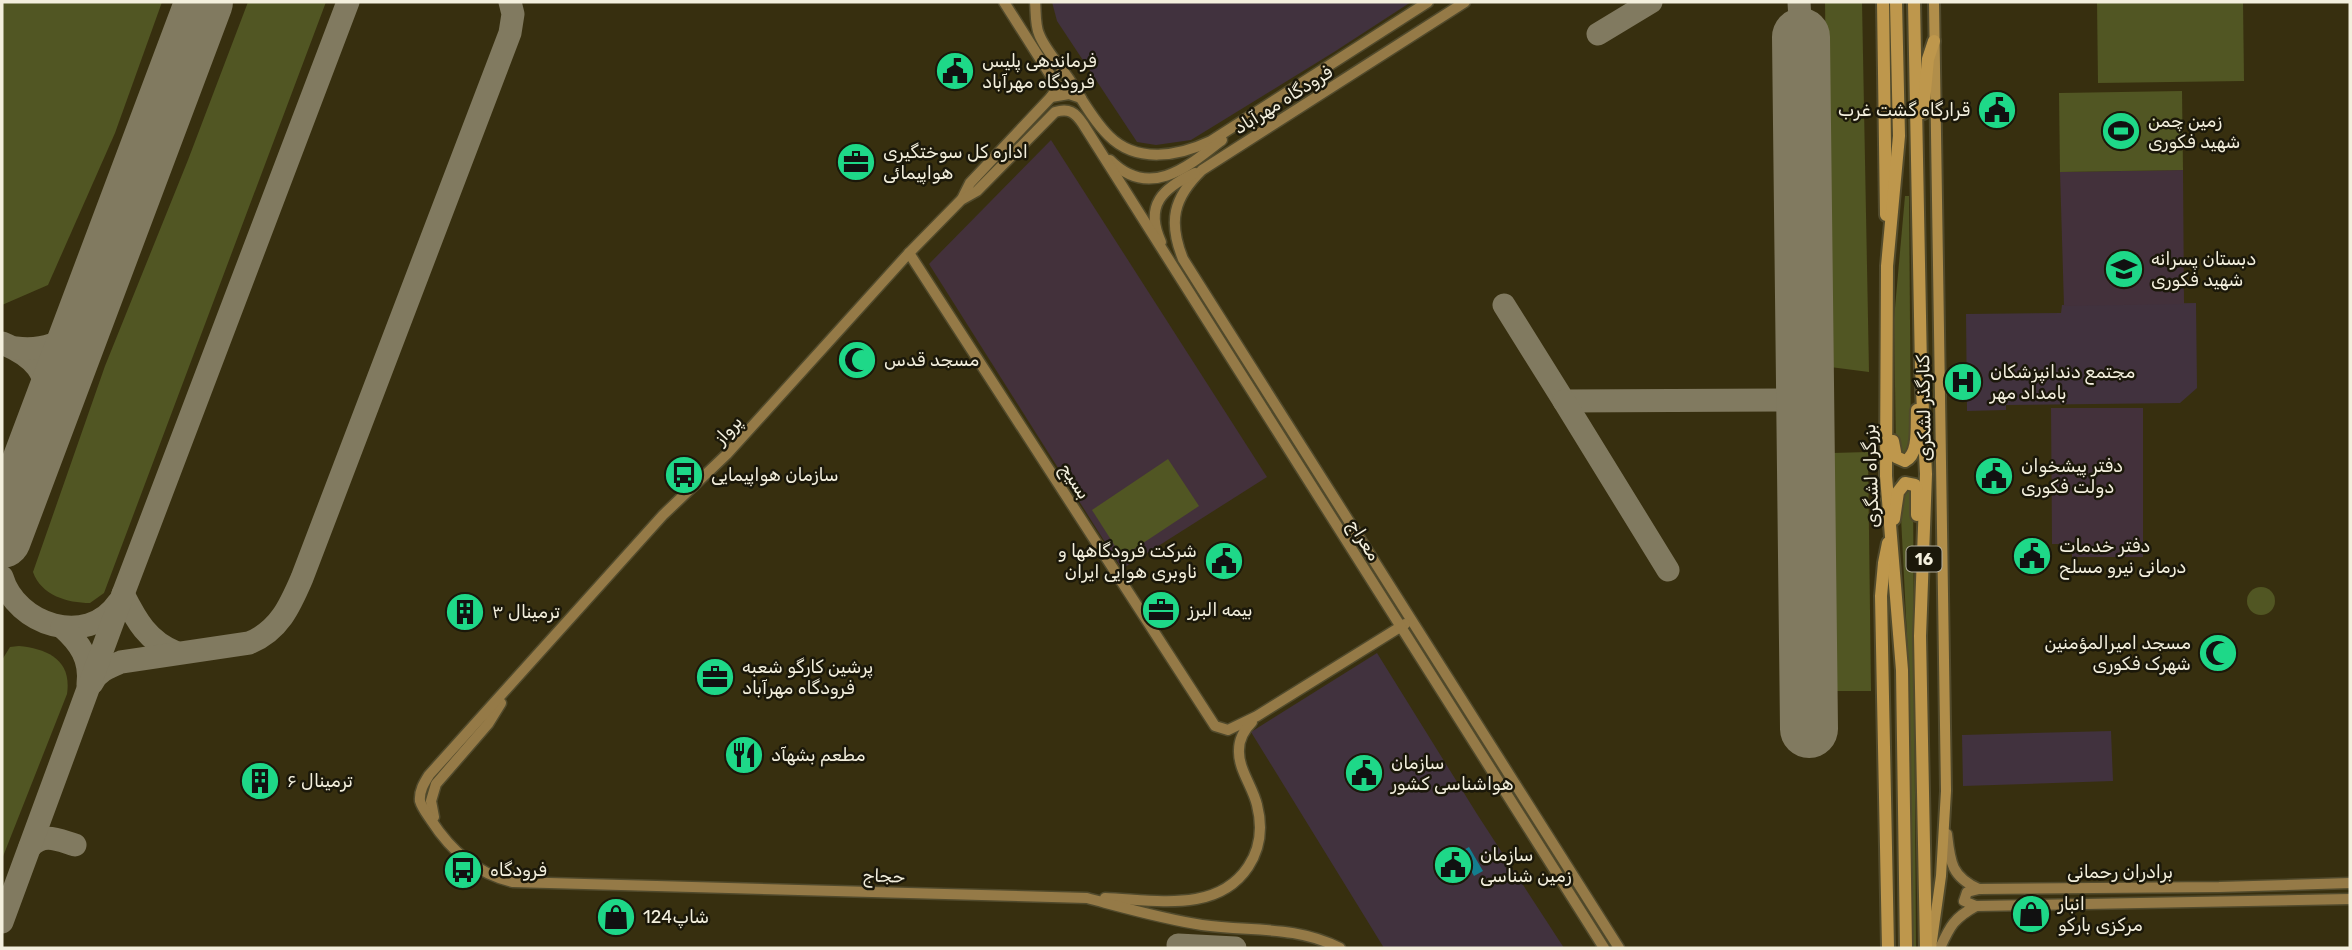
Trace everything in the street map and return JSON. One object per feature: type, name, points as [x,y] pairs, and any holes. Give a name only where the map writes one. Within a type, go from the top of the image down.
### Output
[{"type":"highway","name":"16","points":[[1882,2],[1887,266]]},
{"type":"highway","name":"بزرگراه لشگری","points":[[1896,2],[1899,136],[1887,266],[1886,475],[1902,670],[1906,948]]},
{"type":"highway","name":"16","points":[[1914,2],[1921,368],[1926,474],[1920,636],[1928,948]]},
{"type":"highway","points":[[1918,169],[1928,59],[1934,41]]},
{"type":"highway","points":[[1886,375],[1894,454],[1905,461],[1912,458],[1914,452],[1921,368]]},
{"type":"highway","points":[[1888,948],[1881,596],[1884,563],[1898,492],[1901,485],[1910,483],[1917,490],[1916,590],[1920,636]]},
{"type":"main road","points":[[1004,2],[1056,85],[1060,88],[1065,86],[1067,76]]},
{"type":"main road","points":[[1035,2],[1038,34],[1082,99]]},
{"type":"main road","name":"فرودگاه مهرآباد","points":[[1082,99],[1111,138],[1129,149],[1164,155],[1180,153],[1210,141],[1261,110],[1428,2]]},
{"type":"main road","name":"فرودگاه مهرآباد","points":[[1183,260],[1175,235],[1175,212],[1181,194],[1202,170],[1465,2]]},
{"type":"main road","name":"کنارگذر لشکری","points":[[1928,948],[1941,876],[1945,814],[1944,551],[1934,2]]},
{"type":"main road","points":[[1371,38],[1382,55]]},
{"type":"main road","points":[[1051,97],[1056,85]]},
{"type":"main road","points":[[1051,97],[1069,94],[1082,99]]},
{"type":"main road","name":"پرواز","points":[[961,200],[970,183],[1051,97]]},
{"type":"main road","name":"پرواز","points":[[439,833],[423,808],[420,795],[429,775],[663,514],[727,454],[909,253],[1055,112],[1065,110],[1076,114],[1098,148]]},
{"type":"main road","points":[[1098,148],[1117,167],[1134,175],[1160,179],[1205,153],[1261,110]]},
{"type":"main road","name":"معراج","points":[[1098,148],[1604,948]]},
{"type":"main road","points":[[1172,267],[1158,236],[1156,215],[1160,196],[1168,187],[1202,170]]},
{"type":"main road","name":"بسیج","points":[[909,253],[1215,726],[1228,730],[1257,716]]},
{"type":"main road","name":"معراج","points":[[1183,260],[1619,948]]},
{"type":"main road","points":[[1087,898],[1193,900],[1220,892],[1241,878],[1255,855],[1260,830],[1258,807],[1238,751],[1246,727],[1257,716],[1412,620]]},
{"type":"main road","points":[[1483,756],[1493,749]]},
{"type":"main road","points":[[1945,814],[1953,868],[1961,879],[1979,889]]},
{"type":"main road","name":"حجاج","points":[[439,833],[475,868],[497,879],[513,882],[1087,898],[1200,925],[1273,929],[1301,934],[1340,948]]},
{"type":"main road","name":"برادران رحمانی","points":[[1979,889],[2350,883]]},
{"type":"main road","points":[[1976,906],[1966,903],[1964,895],[1970,890],[1979,889]]},
{"type":"main road","name":"برادران رحمانی","points":[[1976,906],[2350,899]]},
{"type":"main road","points":[[1940,948],[1952,924],[1959,916],[1976,906]]},
{"type":"shaded area","points":[[1052,2],[1411,2],[1191,140],[1156,145],[1137,142],[1057,21]]},
{"type":"shaded area","points":[[1051,140],[1267,477],[1122,569],[929,264]]},
{"type":"shaded area","points":[[2183,170],[2184,304],[2064,306],[2060,172]]},
{"type":"shaded area","points":[[2196,303],[2197,388],[2180,403],[2006,405],[2006,410],[1967,411],[1966,314],[2061,313],[2062,305]]},
{"type":"shaded area","points":[[2051,408],[2143,408],[2143,557],[2072,557],[2072,544],[2052,544]]},
{"type":"shaded area","name":"سازمان هواشناسی کشور","points":[[1377,653],[1564,948],[1384,948],[1251,732]]},
{"type":"shaded area","points":[[2111,731],[2113,781],[1963,786],[1962,735]]},
{"type":"green space","points":[[2,2],[162,2],[115,133],[48,285],[2,305]]},
{"type":"green space","points":[[248,2],[326,2],[104,593],[90,603],[64,599],[42,587],[33,572],[105,366]]},
{"type":"green space","points":[[1825,2],[1862,2],[1869,372],[1830,367]]},
{"type":"green space","points":[[2097,2],[2243,2],[2244,81],[2098,83]]},
{"type":"green space","name":"زمین چمن شهید فکوری","points":[[2182,91],[2183,170],[2060,172],[2059,93]]},
{"type":"green space","points":[[1905,196],[1909,196],[1911,450],[1907,456],[1896,451],[1894,319]]},
{"type":"green space","points":[[1868,452],[1871,691],[1834,691],[1832,453]]},
{"type":"green space","points":[[1168,459],[1199,506],[1122,557],[1092,510]]},
{"type":"green space","points":[[1903,489],[1913,491],[1916,948],[1913,948],[1908,657],[1900,497]]},
{"type":"green space","points":[[2261,587],[2271,591],[2275,601],[2271,611],[2261,615],[2251,611],[2247,601],[2251,591]]},
{"type":"green space","points":[[10,647],[39,650],[56,658],[66,673],[68,682],[67,694],[2,859],[2,660]]},
{"type":"water","points":[[1469,847],[1483,871],[1474,876],[1460,852]]},
{"type":"taxiway","points":[[2,922],[123,594],[348,2]]},
{"type":"taxiway","points":[[92,683],[101,672],[121,662],[249,643],[276,625],[288,608],[302,578],[510,33],[513,14],[510,2]]},
{"type":"taxiway","points":[[1598,34],[1651,2]]},
{"type":"taxiway","points":[[1799,2],[1801,37]]},
{"type":"taxiway","points":[[1504,305],[1564,401],[1805,400]]},
{"type":"taxiway","points":[[16,348],[52,345],[68,336],[82,323]]},
{"type":"taxiway","points":[[2,343],[14,348],[38,367],[46,385],[49,409]]},
{"type":"taxiway","points":[[1564,401],[1668,570]]},
{"type":"taxiway","points":[[2,577],[10,594],[22,608],[54,625],[89,625],[105,617],[118,603]]},
{"type":"taxiway","points":[[123,594],[138,621],[151,636],[177,653]]},
{"type":"taxiway","points":[[62,627],[83,652],[88,667],[88,684]]},
{"type":"taxiway","points":[[30,847],[46,838],[75,845]]},
{"type":"taxiway","points":[[1178,945],[1235,948]]},
{"type":"runway","points":[[2,539],[204,2]]},
{"type":"runway","points":[[1801,37],[1809,729]]},
{"type":"place","name":"فرماندهی پلیس فرودگاه مهرآباد","points":[[955,71]]},
{"type":"place","name":"قرارگاه گشت غرب","points":[[1997,110]]},
{"type":"place","name":"زمین چمن شهید فکوری","points":[[2121,131]]},
{"type":"place","name":"اداره کل سوختگیری هواپیمائی","points":[[856,162]]},
{"type":"place","name":"دبستان پسرانه شهید فکوری","points":[[2124,269]]},
{"type":"place","name":"مسجد قدس","points":[[857,360]]},
{"type":"place","name":"مجتمع دندانپزشکان بامداد مهر","points":[[1963,382]]},
{"type":"place","name":"سازمان هواپیمایی","points":[[684,475]]},
{"type":"place","name":"دفتر پیشخوان دولت فکوری","points":[[1994,476]]},
{"type":"place","name":"دفتر خدمات درمانی نیرو مسلح","points":[[2032,556]]},
{"type":"place","name":"شرکت فرودگاهها و ناوبری هوایی ایران","points":[[1224,561]]},
{"type":"place","name":"بیمه البرز","points":[[1161,610]]},
{"type":"place","name":"ترمینال ۳","points":[[465,612]]},
{"type":"place","name":"مسجد امیرالمؤمنین شهرک فکوری","points":[[2218,653]]},
{"type":"place","name":"پرشین کارگو شعبه فرودگاه مهرآباد","points":[[715,677]]},
{"type":"place","name":"مطعم بشهآد","points":[[744,755]]},
{"type":"place","name":"سازمان هواشناسی کشور","points":[[1364,773]]},
{"type":"place","name":"ترمینال ۶","points":[[260,781]]},
{"type":"place","name":"سازمان زمین شناسی","points":[[1453,865]]},
{"type":"place","name":"فرودگاه","points":[[463,870]]},
{"type":"place","name":"انبار مرکزی بارکو","points":[[2031,914]]},
{"type":"place","name":"124شاپ","points":[[616,917]]}]
